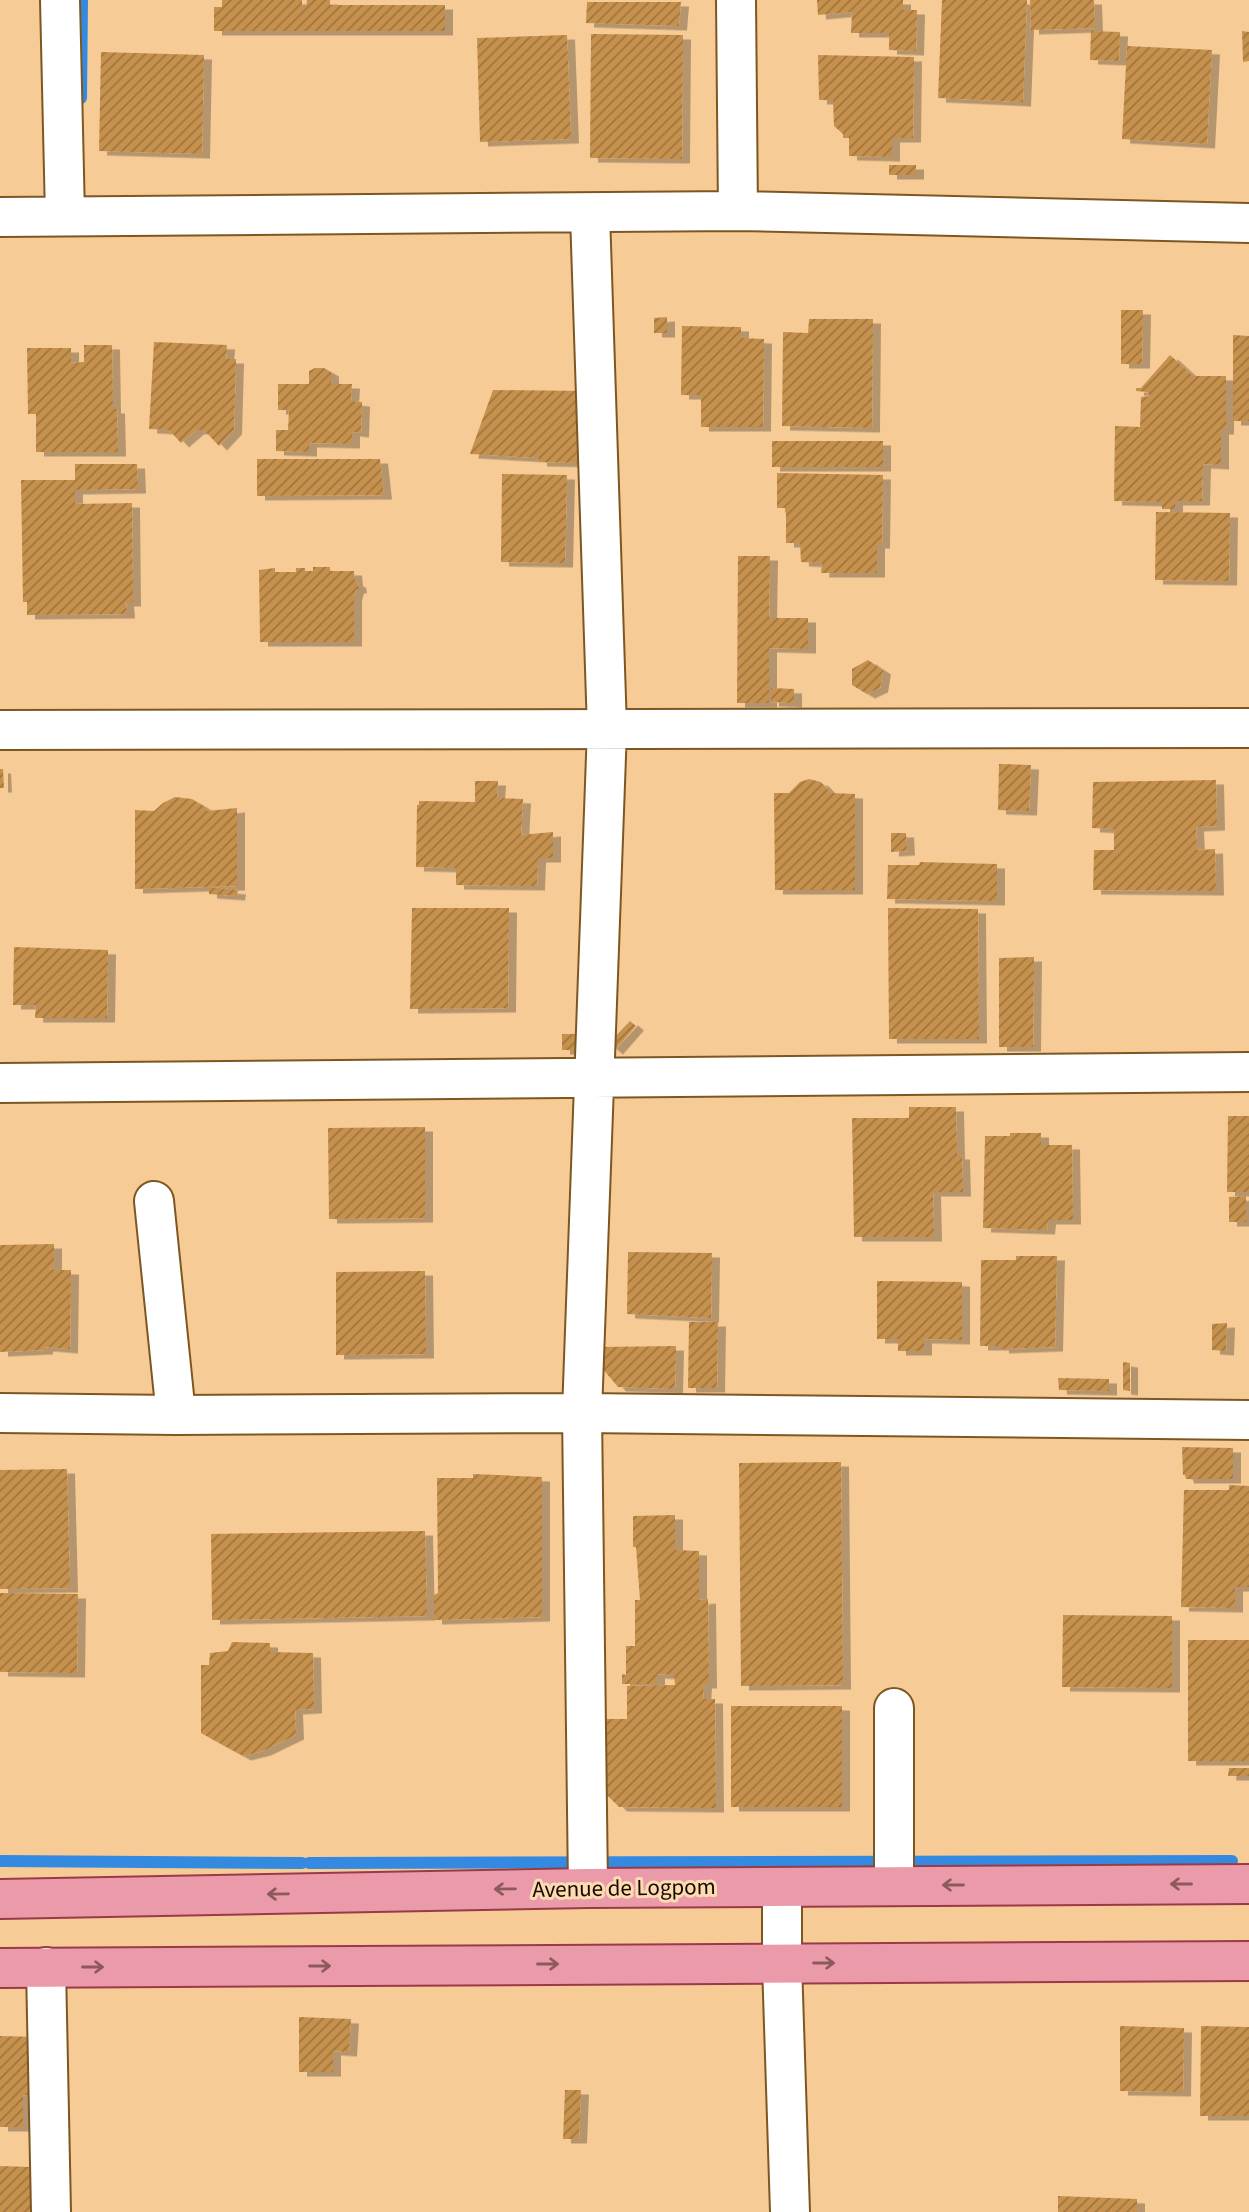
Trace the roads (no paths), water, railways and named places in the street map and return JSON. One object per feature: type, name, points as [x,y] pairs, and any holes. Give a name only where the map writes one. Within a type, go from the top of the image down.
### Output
[{"type":"main road","name":"Avenue de Logpom","points":[[0,1899],[588,1888],[1249,1884]]},
{"type":"main road","points":[[0,1968],[1249,1961]]},
{"type":"street","points":[[60,0],[65,216]]},
{"type":"street","points":[[736,0],[738,211]]},
{"type":"street","points":[[0,217],[738,211],[1249,223]]},
{"type":"street","points":[[588,1888],[582,1413],[607,729],[590,214]]},
{"type":"street","points":[[0,730],[1249,728]]},
{"type":"street","points":[[0,1083],[1249,1072]]},
{"type":"street","points":[[154,1201],[176,1415]]},
{"type":"street","points":[[0,1413],[582,1413],[1249,1420]]},
{"type":"street","points":[[894,1708],[894,1886]]},
{"type":"street","points":[[782,1887],[790,2212]]},
{"type":"street","points":[[46,1968],[51,2212]]},
{"type":"waterway","points":[[81,98],[82,0]]},
{"type":"waterway","points":[[0,1861],[302,1863]]},
{"type":"waterway","points":[[309,1863],[1232,1861]]}]
